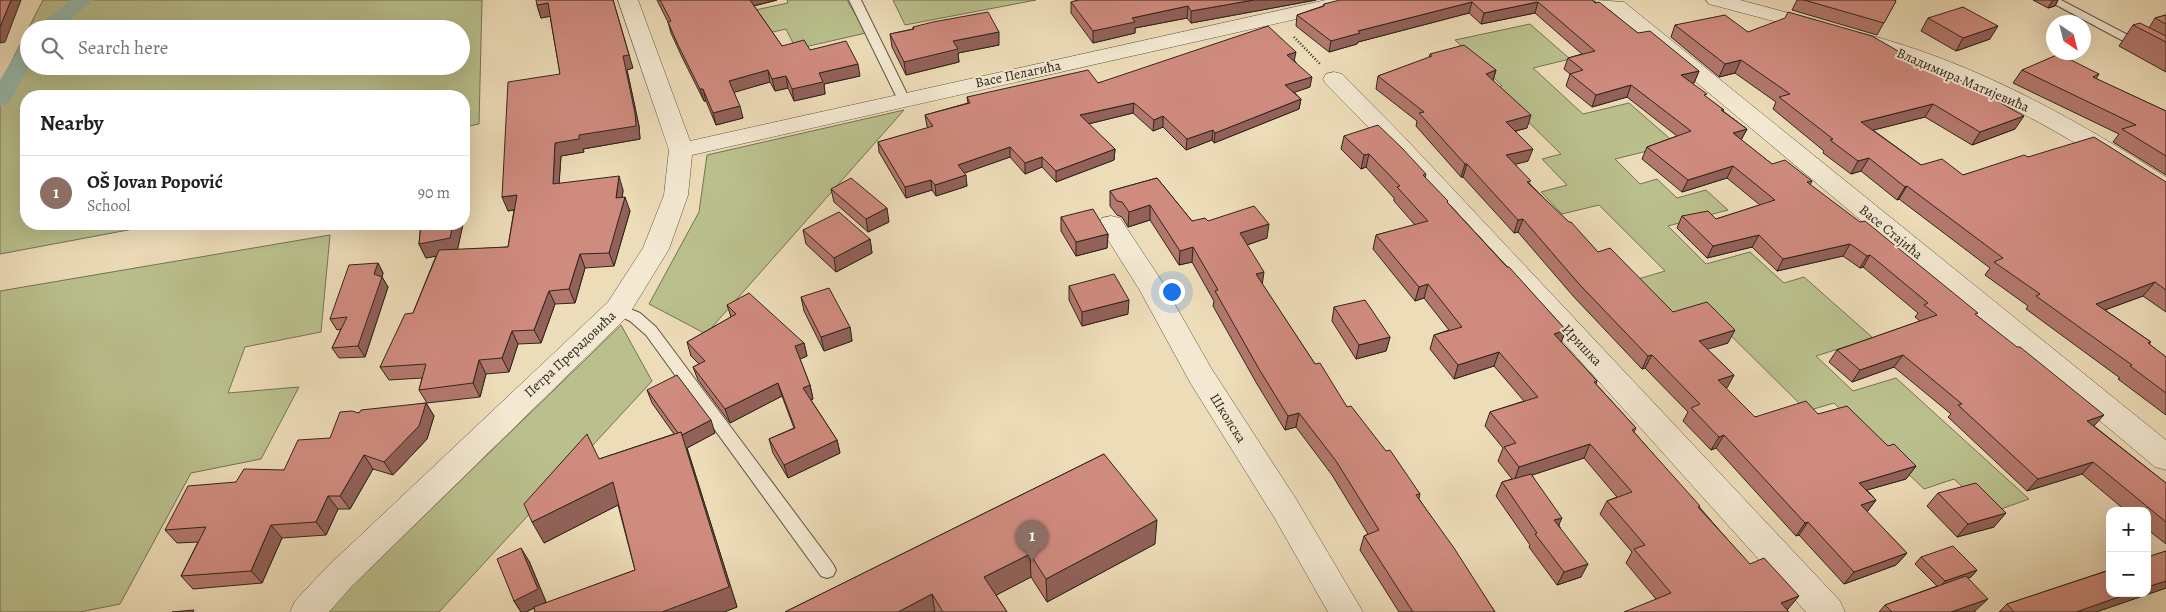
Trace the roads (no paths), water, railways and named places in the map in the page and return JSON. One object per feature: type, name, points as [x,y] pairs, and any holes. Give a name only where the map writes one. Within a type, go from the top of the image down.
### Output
[{"type":"street","name":"Петра Прерадовића","points":[[306,612],[339,576],[618,309],[656,249],[676,195],[681,150],[628,0]]},
{"type":"street","name":"Васе Пелагића","points":[[681,150],[1354,0]]},
{"type":"street","name":"Владимира Матијевића","points":[[1716,0],[1853,36],[1925,60],[2053,119],[2116,154],[2166,188]]},
{"type":"street","name":"Васе Стајића","points":[[1614,2],[2166,458]]},
{"type":"street","name":"Иришка","points":[[1334,79],[1397,143],[1828,612]]},
{"type":"street","name":"Школска","points":[[1111,224],[1151,287],[1201,376],[1285,508],[1346,612]]},
{"type":"lane","points":[[855,0],[904,100]]},
{"type":"lane","points":[[2053,0],[2166,60]]},
{"type":"lane","points":[[618,309],[635,317],[651,331],[827,570]]},
{"type":"waterway","points":[[57,20],[84,0]]},
{"type":"waterway","points":[[0,99],[20,65]]},
{"type":"place","name":"OŠ Jovan Popović","points":[[1032,561]]}]
